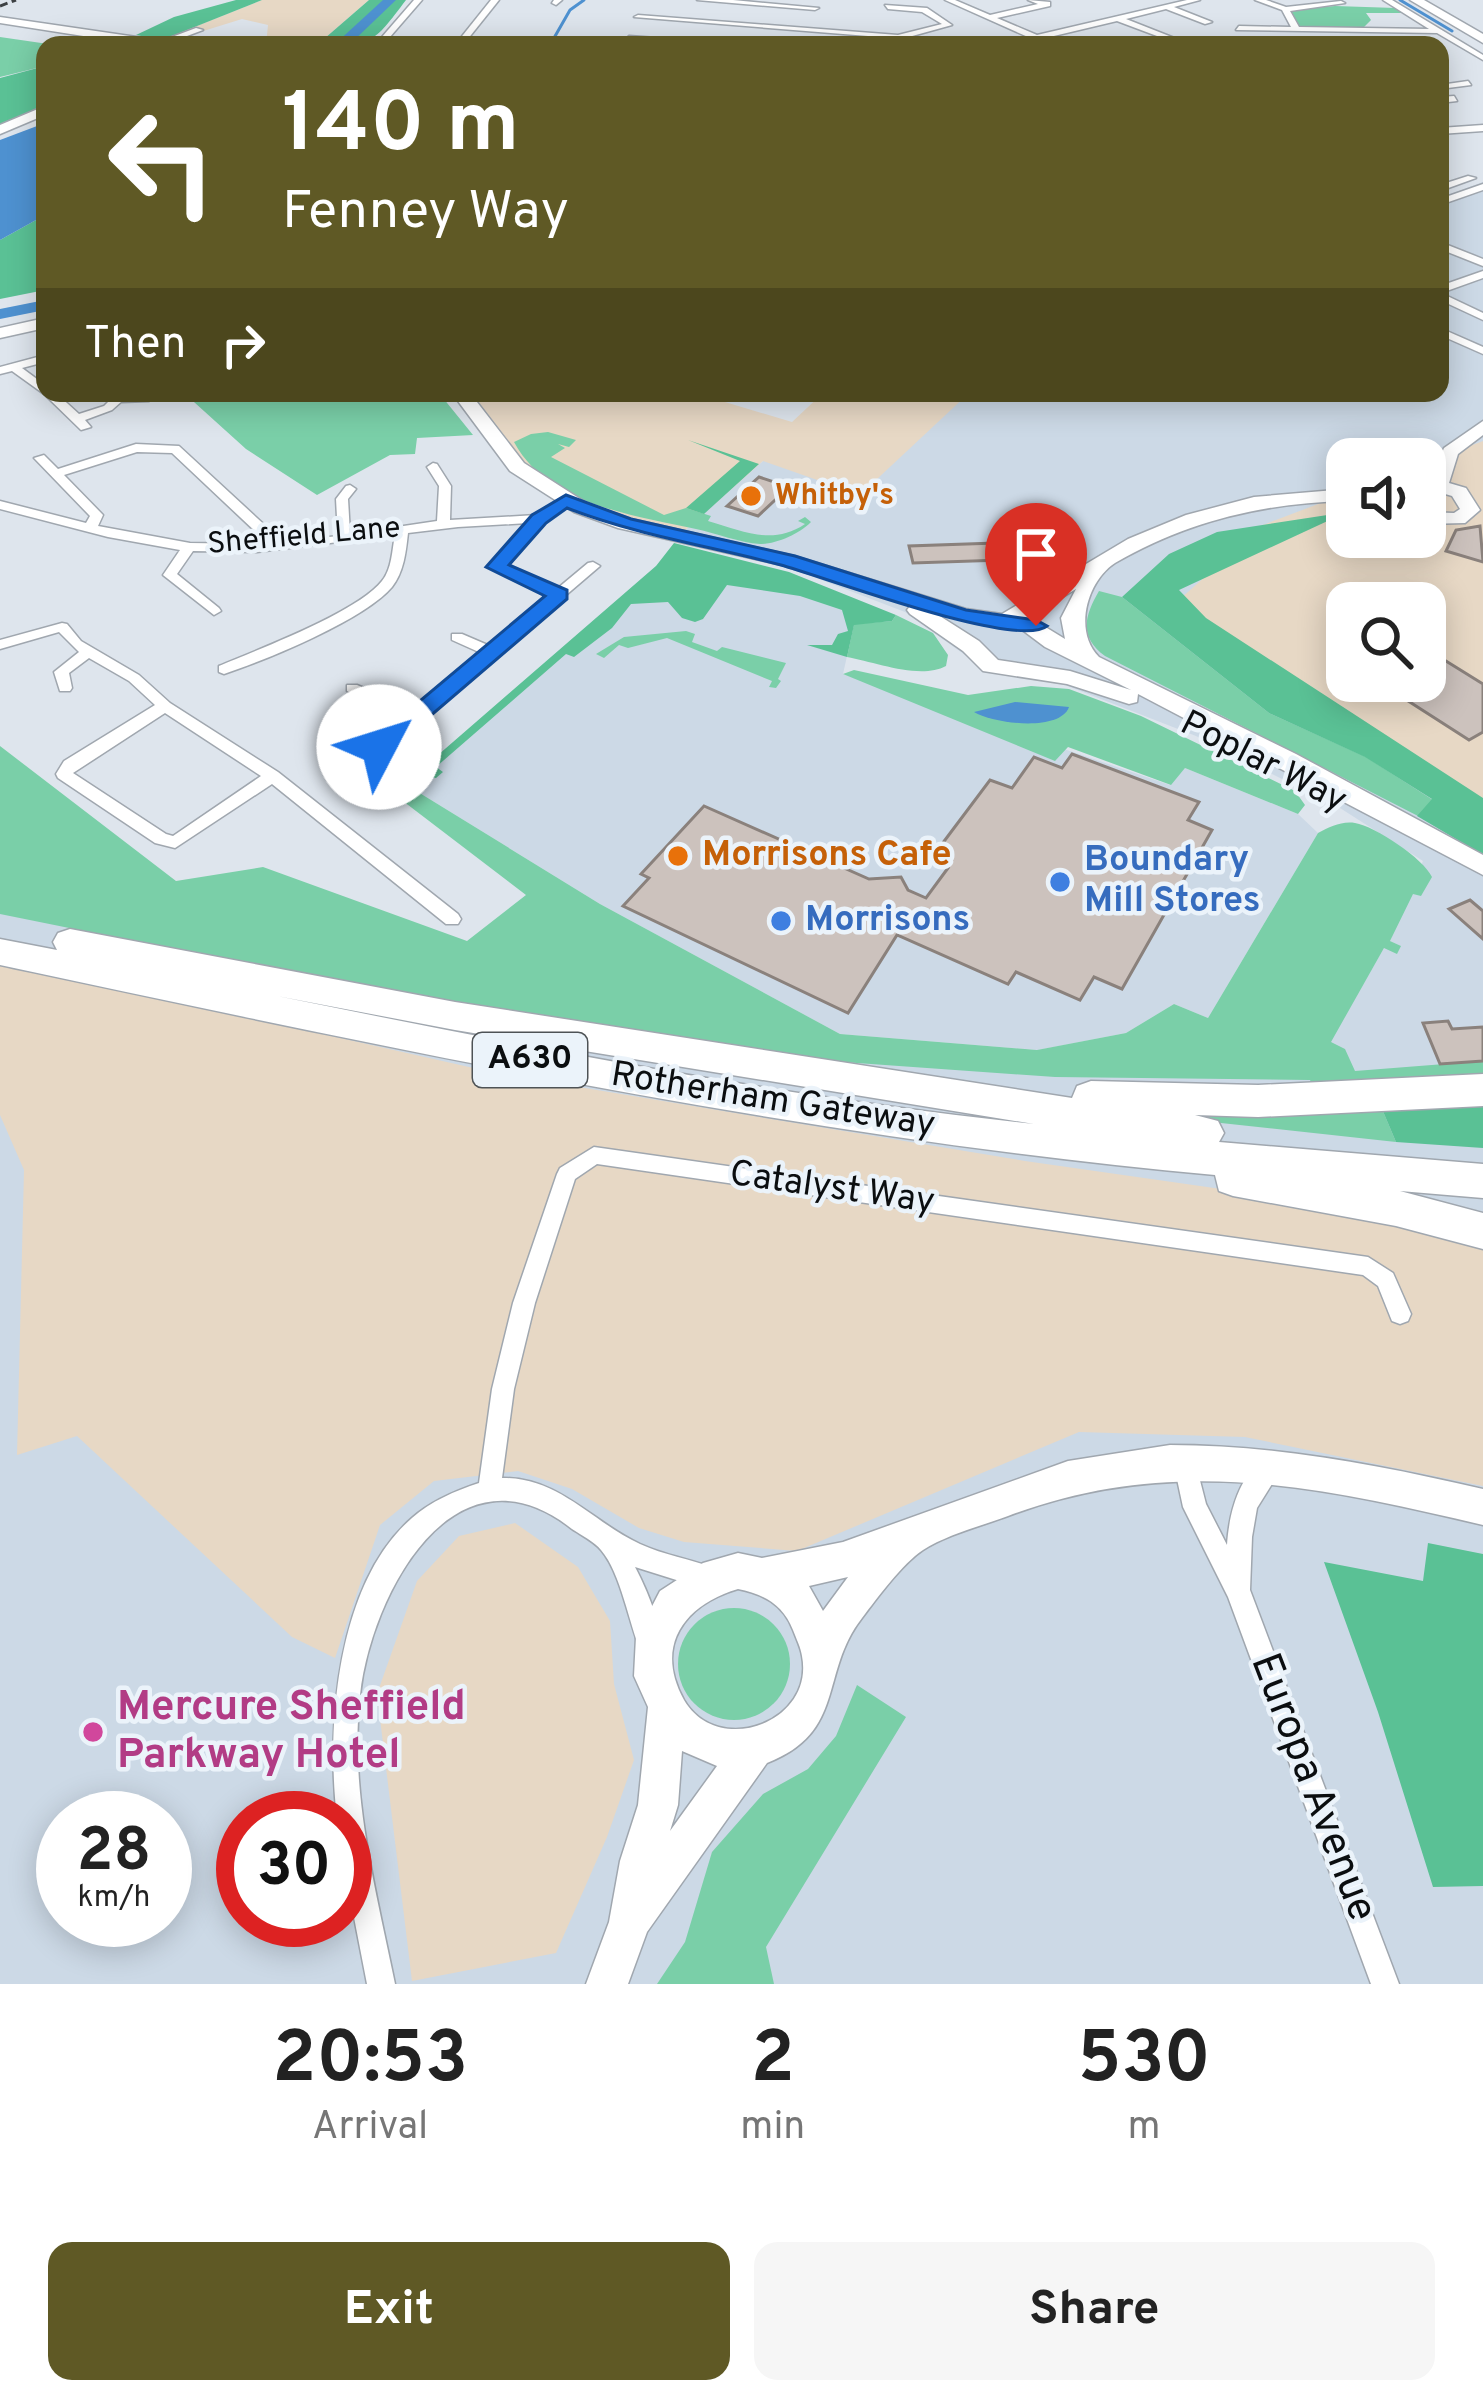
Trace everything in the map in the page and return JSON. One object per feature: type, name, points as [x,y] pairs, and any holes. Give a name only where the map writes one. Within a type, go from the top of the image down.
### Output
[{"type":"highway","name":"Rotherham Gateway","points":[[0,928],[455,1016],[846,1081],[1177,1130],[1483,1158]]},
{"type":"highway","name":"Rotherham Gateway","points":[[0,952],[451,1046],[850,1117],[1065,1145],[1483,1181]]},
{"type":"highway","name":"A630","points":[[846,1081],[1106,1099],[1258,1101],[1483,1090]]},
{"type":"highway","name":"A630","points":[[1065,1145],[1396,1208],[1483,1231]]},
{"type":"main road","points":[[1416,0],[1483,39]]},
{"type":"main road","points":[[0,20],[108,36]]},
{"type":"main road","points":[[0,130],[36,114]]},
{"type":"main road","points":[[0,333],[36,325]]},
{"type":"main road","name":"Poplar Way","points":[[468,402],[517,467],[566,501],[625,524],[788,560],[898,598],[1036,626],[1096,664],[1288,760],[1483,866]]},
{"type":"main road","points":[[1446,459],[1483,426]]},
{"type":"main road","points":[[1446,489],[1466,498],[1476,511],[1446,519]]},
{"type":"main road","points":[[971,646],[978,629],[1002,621],[1186,520],[1249,505],[1326,497]]},
{"type":"main road","points":[[1096,664],[1077,648],[1070,623],[1100,564]]},
{"type":"main road","points":[[1031,670],[1050,661],[1055,614],[1081,579]]},
{"type":"main road","name":"Poplar Way","points":[[898,598],[971,646],[991,666],[1031,670],[1108,689],[1196,727],[1339,801],[1483,884]]},
{"type":"main road","points":[[764,1575],[796,1572],[905,1543],[1070,1477],[1186,1465],[1272,1466],[1364,1477],[1483,1507]]},
{"type":"main road","points":[[821,1656],[841,1614],[905,1543]]},
{"type":"main road","points":[[607,1984],[630,1922],[663,1782],[666,1708],[653,1656],[669,1608],[705,1577],[745,1570],[786,1587],[804,1606],[816,1629],[821,1656],[817,1688],[804,1715],[782,1737],[754,1749],[729,1751],[704,1744],[682,1730],[666,1708]]},
{"type":"main road","points":[[630,1922],[754,1749]]},
{"type":"street","points":[[387,36],[418,0]]},
{"type":"street","points":[[466,36],[495,0]]},
{"type":"street","points":[[630,36],[644,0]]},
{"type":"street","points":[[701,0],[818,4],[798,36]]},
{"type":"street","points":[[950,0],[1031,36]]},
{"type":"street","points":[[1031,0],[1065,10]]},
{"type":"street","points":[[1045,36],[1196,0]]},
{"type":"street","points":[[1259,0],[1285,10],[1341,3]]},
{"type":"street","points":[[1388,0],[1447,36]]},
{"type":"street","points":[[873,34],[890,4],[924,10],[948,25],[902,36]]},
{"type":"street","points":[[988,17],[1047,4]]},
{"type":"street","points":[[1166,7],[1208,22]]},
{"type":"street","points":[[1285,10],[1296,29]]},
{"type":"street","points":[[638,17],[890,36]]},
{"type":"street","points":[[1119,19],[1164,36]]},
{"type":"street","points":[[1239,28],[1344,36]]},
{"type":"street","points":[[184,36],[200,30]]},
{"type":"street","points":[[1369,36],[1441,32]]},
{"type":"street","points":[[1449,37],[1483,58]]},
{"type":"street","points":[[1449,86],[1468,83]]},
{"type":"street","points":[[1449,99],[1454,99]]},
{"type":"street","points":[[1449,125],[1456,128]]},
{"type":"street","points":[[1449,129],[1483,128]]},
{"type":"street","points":[[1449,185],[1471,178]]},
{"type":"street","points":[[1449,199],[1483,187]]},
{"type":"street","points":[[1449,192],[1457,196]]},
{"type":"street","points":[[1449,249],[1483,263]]},
{"type":"street","points":[[1449,289],[1483,274]]},
{"type":"street","points":[[1449,298],[1483,316]]},
{"type":"street","points":[[1449,335],[1483,351]]},
{"type":"street","points":[[0,371],[36,361]]},
{"type":"street","points":[[15,368],[36,384]]},
{"type":"street","points":[[58,402],[81,424],[114,402]]},
{"type":"street","points":[[55,474],[136,448],[175,449],[264,532],[271,545]]},
{"type":"street","points":[[40,458],[98,515],[91,527]]},
{"type":"street","points":[[434,467],[445,487],[443,524]]},
{"type":"street","points":[[344,535],[342,499],[350,489]]},
{"type":"street","points":[[560,594],[496,567],[539,519],[566,501]]},
{"type":"street","name":"Sheffield Lane","points":[[0,505],[189,547],[271,545],[468,521],[539,519]]},
{"type":"street","points":[[224,669],[273,650],[381,590],[396,567],[402,529]]},
{"type":"street","points":[[189,547],[170,575],[214,611]]},
{"type":"street","points":[[379,747],[593,566]]},
{"type":"street","points":[[0,645],[62,627],[88,652],[272,776],[452,919]]},
{"type":"street","points":[[457,637],[492,652]]},
{"type":"street","points":[[65,688],[61,672],[88,652]]},
{"type":"street","points":[[352,688],[416,716]]},
{"type":"street","points":[[364,719],[385,701]]},
{"type":"street","points":[[165,706],[70,765],[64,774],[160,839],[175,842],[272,776]]},
{"type":"street","name":"Catalyst Way","points":[[489,1491],[495,1436],[524,1303],[567,1174],[594,1155],[1368,1266],[1386,1280],[1400,1314]]},
{"type":"street","name":"Europa Avenue","points":[[1186,1465],[1195,1507],[1238,1591],[1385,1984]]},
{"type":"street","name":"Europa Avenue","points":[[1238,1591],[1242,1507],[1252,1486],[1272,1466]]},
{"type":"street","points":[[381,1984],[351,1821],[342,1714],[350,1658],[380,1584],[416,1528],[453,1503],[489,1491],[542,1496],[610,1542],[681,1572],[705,1577]]},
{"type":"street","points":[[610,1542],[634,1590],[653,1656]]},
{"type":"shaded area","points":[[262,0],[369,0],[327,36],[267,36],[268,25],[242,19],[187,36],[174,35]]},
{"type":"shaded area","points":[[1483,182],[1483,1984],[0,1984],[0,905],[249,958],[1092,1069],[1330,1042],[1384,948],[1400,946],[1390,941],[1423,861],[1340,808],[1196,736],[1065,685],[986,670],[905,612],[785,566],[793,559],[683,532],[763,461],[938,402],[1449,402],[1449,195]]},
{"type":"shaded area","points":[[479,402],[725,402],[792,422],[813,402],[959,402],[860,495],[763,461],[683,532],[625,519],[580,502],[532,473]]},
{"type":"shaded area","points":[[1483,441],[1483,800],[1170,608],[1263,525],[1326,501],[1326,558],[1446,558],[1446,455]]},
{"type":"shaded area","points":[[656,566],[859,602],[843,674],[1170,785],[1185,768],[1298,814],[1318,833],[1208,1018],[1174,1004],[1126,1033],[1038,1050],[840,1034],[600,904],[405,784]]},
{"type":"shaded area","points":[[0,961],[500,1074],[1025,1161],[1418,1217],[1483,1240],[1483,1486],[1245,1437],[1079,1432],[797,1551],[684,1542],[639,1528],[572,1489],[518,1471],[434,1481],[380,1525],[335,1658],[292,1637],[77,1436],[17,1455],[24,1170],[0,1115]]},
{"type":"shaded area","points":[[515,1523],[578,1567],[610,1621],[614,1684],[634,1760],[607,1837],[556,1953],[412,1981],[377,1694],[417,1581],[459,1536]]},
{"type":"green space","points":[[236,0],[262,0],[172,36],[136,35],[174,17]]},
{"type":"green space","points":[[369,0],[406,0],[375,36],[327,36]]},
{"type":"green space","points":[[1396,8],[1403,13],[1366,13],[1371,20],[1364,27],[1370,32],[1300,28],[1289,10]]},
{"type":"green space","points":[[0,37],[36,42],[36,68],[0,77]]},
{"type":"green space","points":[[36,68],[36,109],[0,125],[0,78]]},
{"type":"green space","points":[[36,220],[36,292],[0,299],[0,240]]},
{"type":"green space","points":[[194,402],[446,402],[473,435],[417,438],[415,454],[390,455],[317,495],[246,449]]},
{"type":"green space","points":[[548,432],[576,440],[569,447],[558,444],[565,448],[551,457],[664,515],[686,508],[711,516],[708,521],[769,535],[793,531],[805,524],[798,521],[805,517],[811,522],[787,538],[760,544],[594,504],[548,480],[514,442]]},
{"type":"green space","points":[[688,440],[759,464],[704,514],[686,508],[740,461]]},
{"type":"green space","points":[[1326,515],[1326,522],[1179,590],[1206,618],[1326,696],[1326,702],[1335,702],[1483,798],[1483,855],[1417,816],[1432,799],[1365,757],[1269,713],[1122,597],[1169,554],[1217,532]]},
{"type":"green space","points":[[674,543],[789,572],[896,615],[892,621],[854,625],[847,657],[807,645],[832,645],[838,634],[848,631],[842,610],[800,596],[727,585],[703,619],[695,622],[682,618],[668,602],[631,604],[612,628],[574,657],[566,654],[436,767],[443,772],[436,778],[415,775],[656,566]]},
{"type":"green space","points":[[1099,591],[1122,597],[1269,713],[1366,757],[1433,800],[1418,816],[1105,656],[1091,641],[1087,626]]},
{"type":"green space","points":[[896,615],[933,633],[948,655],[946,666],[911,671],[847,657],[854,624],[892,621]]},
{"type":"green space","points":[[695,634],[692,642],[717,651],[722,647],[786,663],[781,681],[776,688],[769,687],[772,681],[667,638],[628,648],[619,645],[604,658],[596,654],[624,637]]},
{"type":"green space","points":[[854,670],[968,695],[1031,686],[1069,689],[1141,716],[1295,791],[1305,805],[1298,814],[1185,768],[1171,785],[1068,747],[1055,761],[843,674]]},
{"type":"green space","points":[[0,746],[176,881],[263,867],[467,941],[526,895],[378,782],[405,784],[600,904],[840,1034],[1037,1050],[1126,1033],[1174,1004],[1208,1018],[1318,833],[1355,823],[1398,844],[1432,877],[1421,896],[1413,894],[1390,941],[1401,946],[1397,954],[1384,948],[1331,1042],[1345,1049],[1355,1071],[1483,1061],[1483,1078],[1316,1093],[1310,1080],[1055,1077],[773,1057],[445,1004],[0,914]]},
{"type":"green space","points":[[1483,1101],[1483,1148],[1396,1142],[1382,1109]]},
{"type":"green space","points":[[1382,1109],[1396,1142],[1147,1115]]},
{"type":"green space","points":[[1428,1543],[1483,1554],[1483,1886],[1433,1887],[1324,1562],[1423,1581]]},
{"type":"green space","points":[[734,1608],[755,1613],[773,1625],[785,1643],[790,1664],[785,1685],[773,1703],[755,1715],[734,1720],[713,1715],[695,1703],[683,1685],[678,1664],[683,1643],[695,1625],[713,1613]]},
{"type":"green space","points":[[857,1685],[906,1717],[766,1947],[774,1984],[657,1984],[685,1942],[712,1852],[763,1794],[808,1769],[836,1736]]},
{"type":"water","points":[[36,126],[36,220],[0,240],[0,140]]},
{"type":"water","points":[[1015,702],[1069,707],[1063,715],[1040,723],[1010,722],[974,712]]},
{"type":"building","name":"Whitby's","points":[[759,477],[789,487],[758,516],[727,506]]},
{"type":"building","points":[[1480,526],[1483,562],[1446,551],[1456,530]]},
{"type":"building","points":[[1028,542],[1034,559],[913,563],[909,546]]},
{"type":"building","points":[[1446,661],[1483,684],[1483,732],[1469,740],[1410,702],[1446,702]]},
{"type":"building","points":[[1072,754],[1199,802],[1188,820],[1212,830],[1122,989],[1094,977],[1080,1000],[1016,972],[1008,984],[897,935],[848,1013],[623,906],[649,878],[641,874],[704,806],[869,879],[901,877],[908,890],[926,898],[948,868],[930,860],[990,780],[1012,788],[1034,757],[1062,768]]},
{"type":"building","points":[[1470,900],[1483,911],[1483,939],[1449,909]]},
{"type":"building","points":[[1448,1021],[1452,1029],[1483,1027],[1483,1061],[1440,1064],[1423,1023]]},
{"type":"waterway","points":[[351,36],[390,0]]},
{"type":"waterway","points":[[555,36],[570,10],[584,0]]},
{"type":"waterway","points":[[1400,0],[1452,31]]},
{"type":"waterway","points":[[0,314],[36,307]]},
{"type":"railway","points":[[0,6],[16,0]]},
{"type":"place","name":"Whitby's","points":[[751,496]]},
{"type":"place","name":"Morrisons Cafe","points":[[678,856]]},
{"type":"place","name":"Boundary Mill Stores","points":[[1060,882]]},
{"type":"place","name":"Morrisons","points":[[781,921]]},
{"type":"place","name":"Mercure Sheffield Parkway Hotel","points":[[93,1732]]},
{"type":"route","points":[[379,747],[560,594],[500,571],[496,564],[539,519],[566,501],[625,524],[788,560],[964,616],[1036,626]]}]
